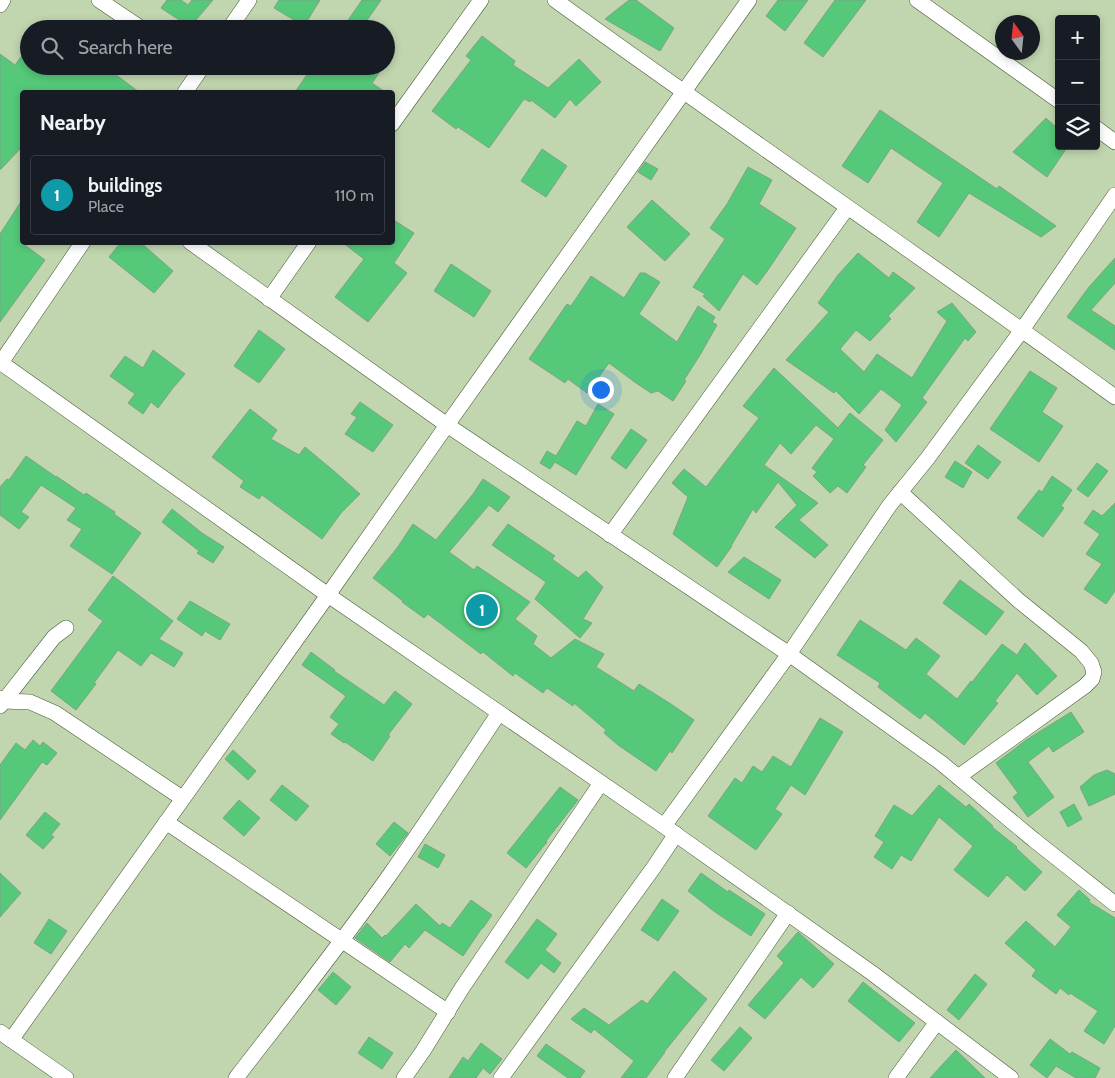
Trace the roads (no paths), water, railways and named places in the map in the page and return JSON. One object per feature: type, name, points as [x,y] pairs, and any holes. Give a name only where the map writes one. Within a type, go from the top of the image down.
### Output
[{"type":"street","points":[[0,5],[3,0]]},
{"type":"street","points":[[99,0],[129,20]]},
{"type":"street","points":[[235,20],[249,0]]},
{"type":"street","points":[[395,120],[481,0]]},
{"type":"street","points":[[555,0],[1115,397]]},
{"type":"street","points":[[66,1078],[5,1036],[166,822],[749,0]]},
{"type":"street","points":[[917,0],[1055,98]]},
{"type":"street","points":[[186,90],[196,75]]},
{"type":"street","points":[[1100,131],[1115,142]]},
{"type":"street","points":[[501,1078],[654,867],[670,830],[883,514],[927,459],[1022,330],[1115,195]]},
{"type":"street","points":[[610,535],[847,208]]},
{"type":"street","points":[[81,245],[0,363],[328,595],[788,913],[872,973],[1011,1078]]},
{"type":"street","points":[[194,245],[447,426],[790,654],[940,762],[1115,904]]},
{"type":"street","points":[[269,299],[307,245]]},
{"type":"street","points":[[900,492],[1018,600],[1081,651],[1091,663],[1094,672],[1092,679],[1085,686],[958,777]]},
{"type":"street","points":[[1,701],[54,637],[66,628]]},
{"type":"street","points":[[1,701],[30,702],[55,713],[182,798]]},
{"type":"street","points":[[236,1078],[389,876],[499,712]]},
{"type":"street","points":[[404,1078],[462,988],[601,783]]},
{"type":"street","points":[[166,822],[448,1012]]},
{"type":"street","points":[[675,1078],[788,913]]},
{"type":"street","points":[[896,1078],[937,1022]]},
{"type":"place","name":"buildings","points":[[482,610]]}]
